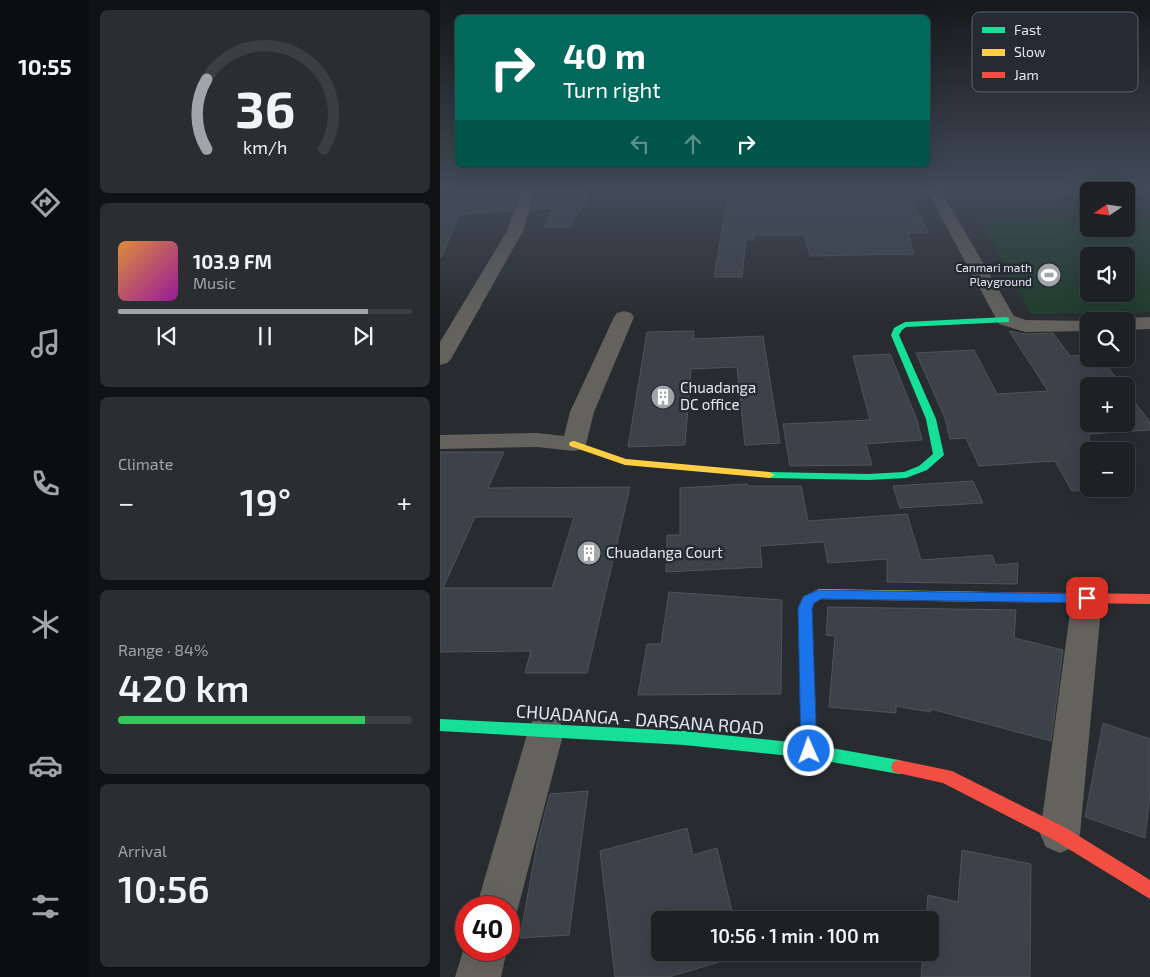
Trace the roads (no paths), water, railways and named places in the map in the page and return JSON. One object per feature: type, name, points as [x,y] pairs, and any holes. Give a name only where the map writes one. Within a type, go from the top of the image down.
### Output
[{"type":"street","points":[[440,359],[513,235]]},
{"type":"street","points":[[959,235],[1006,320]]},
{"type":"street","points":[[574,444],[582,412],[624,317]]},
{"type":"street","points":[[440,442],[538,440],[574,444],[625,462],[752,475],[868,477],[906,475],[923,468],[939,455],[931,418],[895,335],[898,328],[905,325],[1006,320],[1025,326],[1080,324]]},
{"type":"street","points":[[1135,324],[1150,323]]},
{"type":"street","points":[[809,751],[805,608],[808,600],[819,594],[1150,598]]},
{"type":"street","points":[[1060,834],[1087,598]]},
{"type":"street","name":"CHUADANGA - DARSANA ROAD","points":[[440,724],[684,738],[809,751],[946,776],[1060,834],[1150,890]]},
{"type":"street","points":[[500,896],[546,731]]},
{"type":"street","points":[[478,977],[482,961]]},
{"type":"place","name":"Canmari math Playground","points":[[1049,275]]},
{"type":"place","name":"Chuadanga DC office","points":[[663,397]]},
{"type":"place","name":"Chuadanga Court","points":[[589,553]]}]
